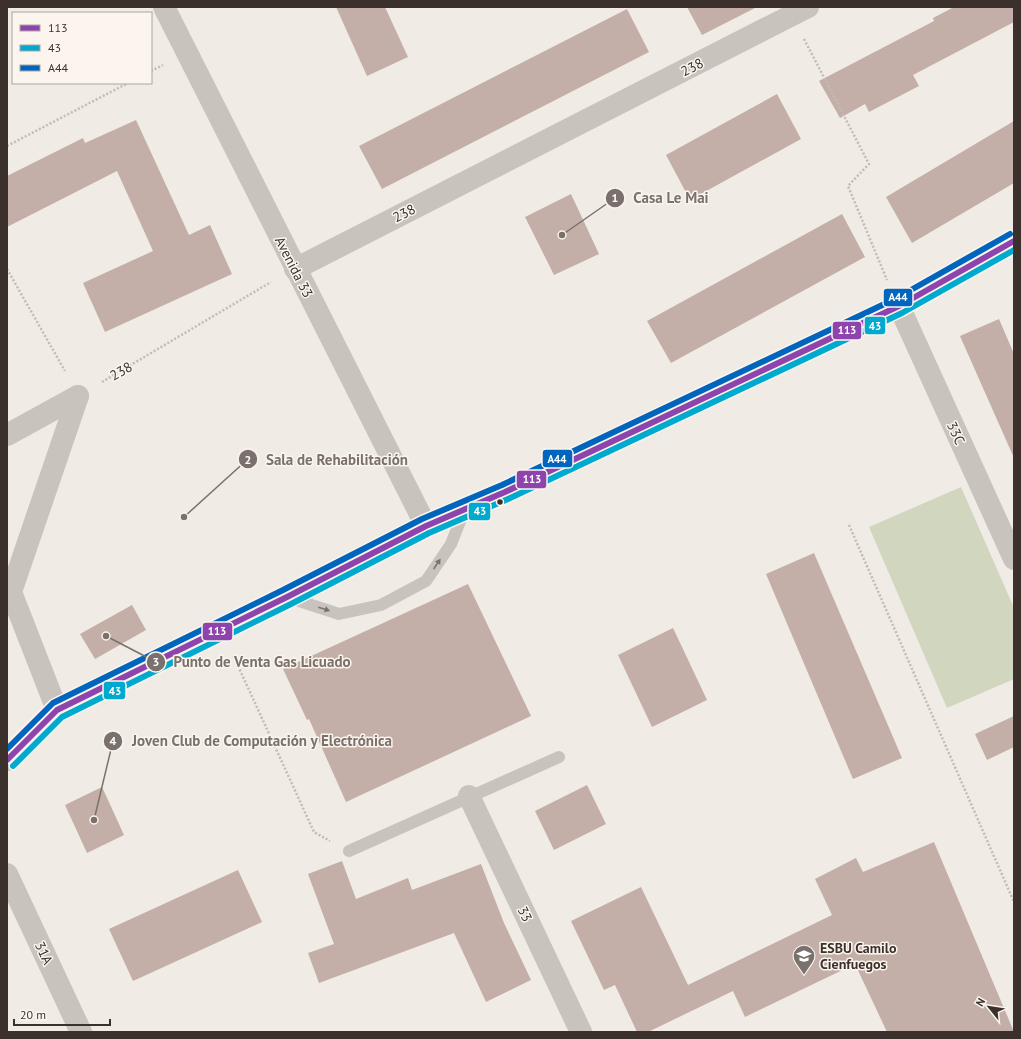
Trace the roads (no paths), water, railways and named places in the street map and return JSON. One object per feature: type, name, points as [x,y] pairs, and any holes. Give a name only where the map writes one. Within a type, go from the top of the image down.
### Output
[{"type":"street","name":"Avenida 33","points":[[164,7],[426,526]]},
{"type":"street","name":"238","points":[[295,269],[800,12]]},
{"type":"street","points":[[7,760],[57,710],[287,597],[426,526],[505,492],[898,306],[1014,241]]},
{"type":"street","name":"33C","points":[[898,306],[1014,560]]},
{"type":"street","points":[[7,435],[78,396],[9,591],[57,710]]},
{"type":"street","name":"33","points":[[469,796],[581,1032]]},
{"type":"street","name":"31A","points":[[7,874],[81,1032]]},
{"type":"lane","points":[[287,597],[339,614],[381,605],[426,581],[451,544],[465,509]]},
{"type":"lane","points":[[349,851],[559,757]]},
{"type":"place","name":"Casa Le Mai","points":[[562,235]]},
{"type":"place","name":"Sala de Rehabilitación","points":[[184,517]]},
{"type":"place","name":"Punto de Venta Gas Licuado","points":[[106,636]]},
{"type":"place","name":"Joven Club de Computación y Electrónica","points":[[94,820]]},
{"type":"place","name":"ESBU Camilo Cienfuegos","points":[[804,976]]}]
